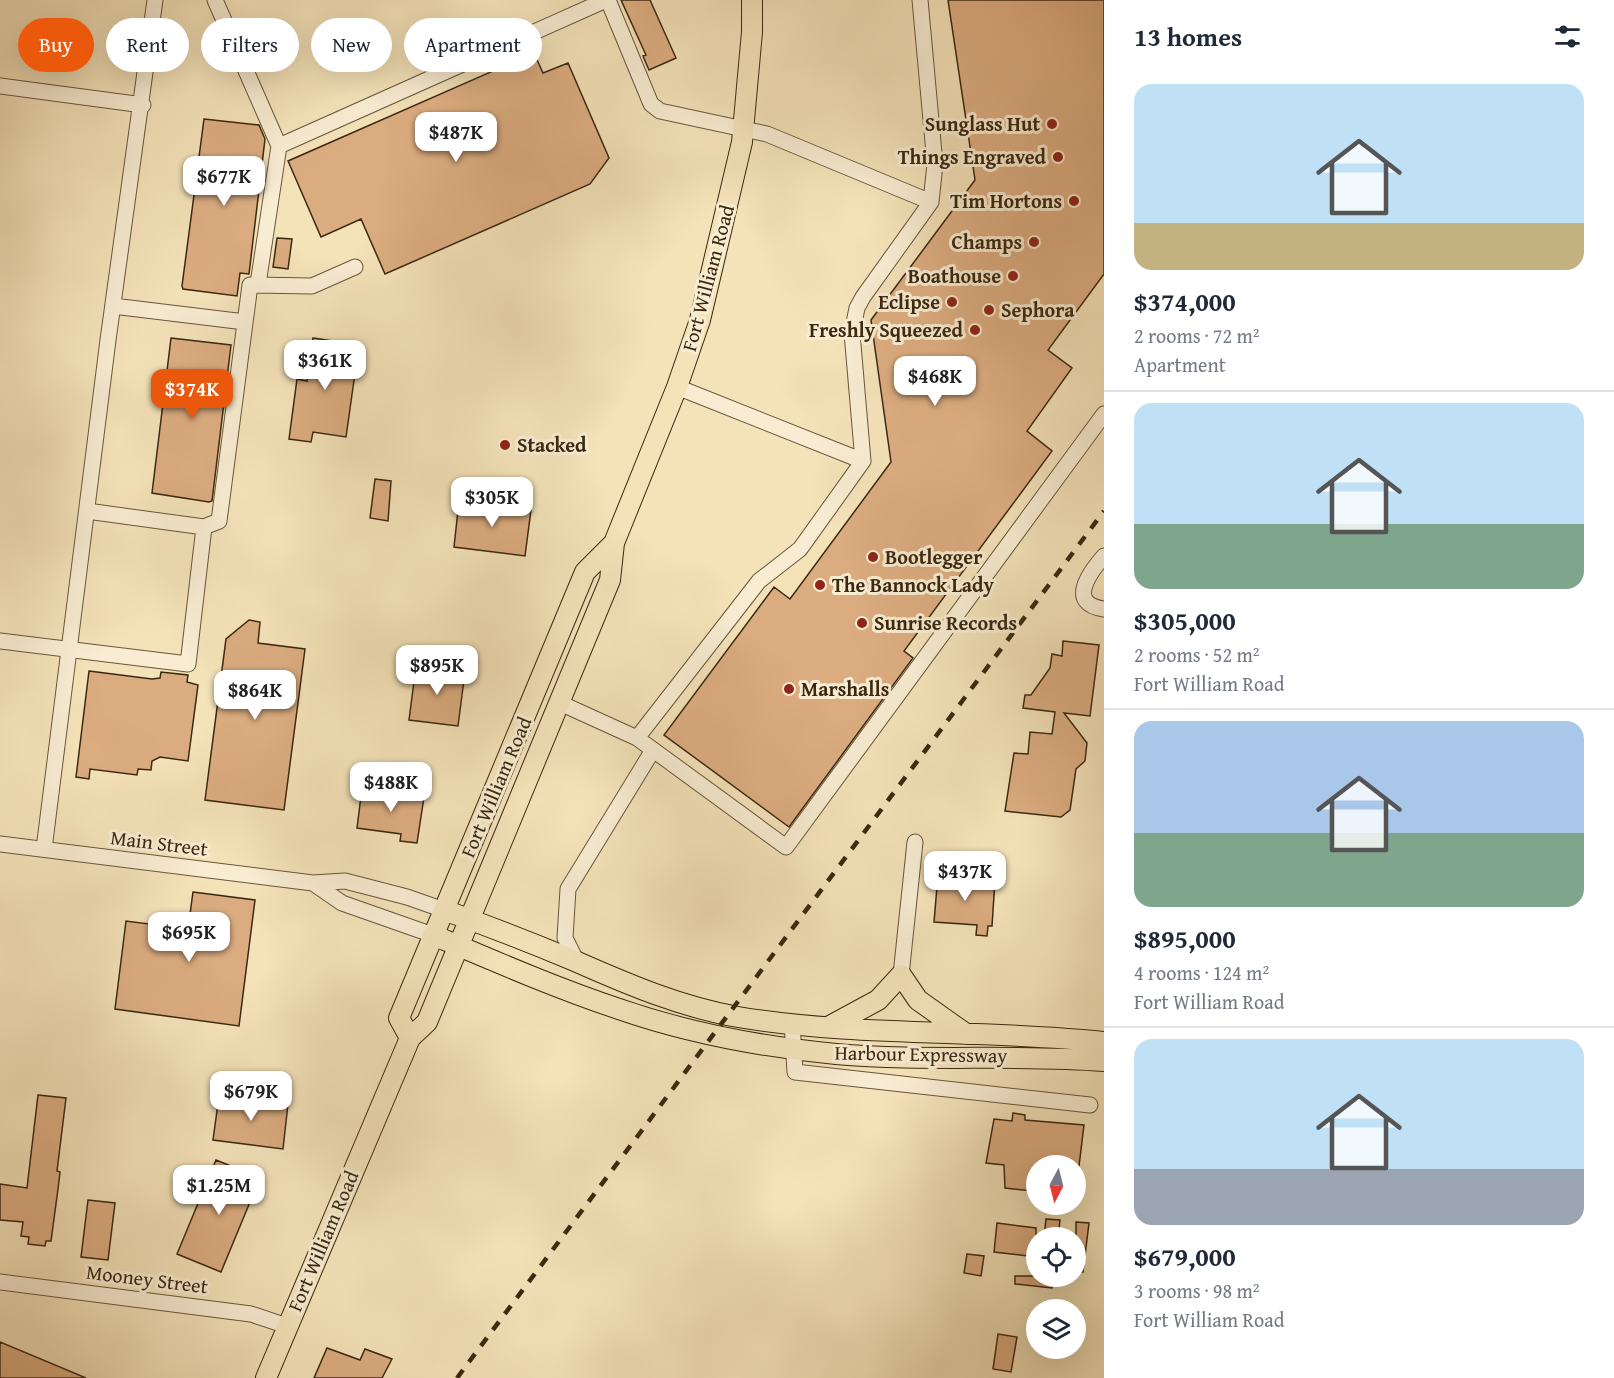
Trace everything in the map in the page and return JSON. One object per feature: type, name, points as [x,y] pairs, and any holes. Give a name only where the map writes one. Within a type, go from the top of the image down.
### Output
[{"type":"main road","name":"Fort William Road","points":[[266,1378],[410,1038],[427,1022],[472,920],[610,580],[614,543],[677,387],[700,320],[742,142],[752,32],[752,0]]},
{"type":"main road","name":"Fort William Road","points":[[410,1038],[399,1018],[433,935],[585,572],[614,543]]},
{"type":"main road","name":"Harbour Expressway","points":[[444,910],[620,981],[693,1006],[738,1017],[830,1026],[1104,1042]]},
{"type":"main road","name":"Harbour Expressway","points":[[433,935],[619,1009],[713,1035],[795,1049],[884,1057],[1022,1056],[1104,1060]]},
{"type":"main road","points":[[830,1026],[878,1000],[901,975],[918,1000],[966,1034]]},
{"type":"street","points":[[44,849],[113,306],[143,105],[155,0]]},
{"type":"street","points":[[215,0],[279,146],[258,284]]},
{"type":"street","points":[[279,146],[607,0],[651,104],[670,114],[768,134],[931,202]]},
{"type":"street","points":[[637,738],[759,580],[800,549],[863,461],[852,333],[854,319],[863,297],[931,202],[935,164],[920,0]]},
{"type":"street","points":[[0,86],[143,105]]},
{"type":"street","points":[[87,511],[204,527],[219,521],[250,285],[312,286],[355,267]]},
{"type":"street","points":[[113,306],[245,322]]},
{"type":"street","points":[[677,387],[863,461]]},
{"type":"street","points":[[560,703],[637,738],[786,847],[1104,414]]},
{"type":"street","points":[[0,641],[188,664],[204,527]]},
{"type":"street","points":[[1104,556],[1090,572],[1083,586],[1084,596],[1090,604],[1104,609]]},
{"type":"street","points":[[577,962],[565,938],[568,889],[653,750]]},
{"type":"street","points":[[901,975],[915,842]]},
{"type":"street","name":"Main Street","points":[[0,844],[313,883],[345,881],[407,897],[444,910]]},
{"type":"street","name":"Main Street","points":[[313,883],[342,903],[433,935]]},
{"type":"street","points":[[792,1023],[795,1072],[1090,1105]]},
{"type":"street","name":"Mooney Street","points":[[0,1282],[250,1314],[287,1326]]},
{"type":"building","points":[[621,0],[650,0],[676,58],[649,70],[643,56],[646,55]]},
{"type":"building","points":[[948,0],[1104,0],[1104,274],[1048,350],[1072,368],[1027,431],[1052,451],[904,651],[913,658],[789,827],[664,735],[774,587],[790,599],[891,462],[871,320],[975,180]]},
{"type":"building","points":[[568,63],[609,158],[590,184],[385,274],[361,219],[321,237],[288,161],[491,72],[542,71],[543,73]]},
{"type":"building","points":[[204,119],[259,125],[265,139],[249,274],[240,273],[237,296],[183,289],[182,286]]},
{"type":"building","points":[[277,238],[292,239],[288,269],[273,267]]},
{"type":"building","points":[[171,338],[231,345],[212,501],[209,502],[152,493]]},
{"type":"building","points":[[313,338],[359,345],[346,437],[313,432],[311,442],[289,439],[297,379],[307,381]]},
{"type":"building","points":[[375,479],[391,481],[388,521],[370,518]]},
{"type":"building","points":[[459,501],[531,510],[525,556],[454,547]]},
{"type":"building","points":[[249,620],[260,622],[258,643],[305,649],[284,810],[205,800],[226,639]]},
{"type":"building","points":[[1063,641],[1099,645],[1090,716],[1064,713],[1087,743],[1085,761],[1076,769],[1070,810],[1061,817],[1005,811],[1014,753],[1028,754],[1030,732],[1052,734],[1055,712],[1023,708],[1025,695],[1031,695],[1050,668],[1052,654],[1062,656]]},
{"type":"building","points":[[416,666],[465,672],[458,726],[409,720]]},
{"type":"building","points":[[89,671],[152,679],[160,678],[161,672],[188,675],[187,682],[198,685],[188,761],[160,757],[152,761],[151,770],[138,769],[137,775],[90,769],[89,779],[76,777]]},
{"type":"building","points":[[362,788],[424,797],[417,843],[400,841],[401,834],[357,828]]},
{"type":"building","points":[[938,875],[995,880],[992,926],[988,926],[987,936],[976,935],[977,925],[934,922]]},
{"type":"building","points":[[193,892],[255,900],[239,1026],[115,1009],[126,921],[188,929]]},
{"type":"building","points":[[38,1095],[66,1098],[51,1241],[46,1241],[45,1246],[28,1244],[29,1237],[21,1236],[23,1222],[0,1220],[0,1184],[27,1188]]},
{"type":"building","points":[[219,1096],[288,1104],[283,1149],[213,1140]]},
{"type":"building","points":[[1013,1113],[1025,1115],[1025,1120],[1084,1125],[1080,1155],[1026,1155],[1026,1190],[1005,1188],[1004,1165],[986,1163],[994,1119],[1012,1121]]},
{"type":"building","points":[[216,1160],[260,1178],[221,1272],[177,1254]]},
{"type":"building","points":[[88,1200],[115,1203],[108,1260],[81,1257]]},
{"type":"building","points":[[1046,1219],[1060,1220],[1059,1227],[1045,1227]]},
{"type":"building","points":[[1076,1222],[1089,1223],[1086,1248],[1086,1227],[1076,1227]]},
{"type":"building","points":[[997,1223],[1028,1227],[1026,1227],[1026,1256],[994,1252]]},
{"type":"building","points":[[967,1254],[984,1256],[981,1276],[964,1273]]},
{"type":"building","points":[[1015,1276],[1026,1276],[1026,1285],[1015,1284]]},
{"type":"building","points":[[998,1334],[1017,1337],[1011,1372],[993,1369]]},
{"type":"building","points":[[0,1342],[86,1378],[0,1378]]},
{"type":"building","points":[[327,1348],[360,1360],[365,1349],[392,1359],[382,1378],[314,1378]]},
{"type":"railway","points":[[457,1378],[1104,511]]},
{"type":"place","name":"Sunglass Hut","points":[[1052,124]]},
{"type":"place","name":"Things Engraved","points":[[1058,157]]},
{"type":"place","name":"Tim Hortons","points":[[1074,201]]},
{"type":"place","name":"Champs","points":[[1034,242]]},
{"type":"place","name":"Boathouse","points":[[1013,276]]},
{"type":"place","name":"Eclipse","points":[[952,302]]},
{"type":"place","name":"Sephora","points":[[989,310]]},
{"type":"place","name":"Freshly Squeezed","points":[[975,330]]},
{"type":"place","name":"Stacked","points":[[505,445]]},
{"type":"place","name":"Bootlegger","points":[[873,557]]},
{"type":"place","name":"The Bannock Lady","points":[[820,585]]},
{"type":"place","name":"Sunrise Records","points":[[862,623]]},
{"type":"place","name":"Marshalls","points":[[789,689]]}]
